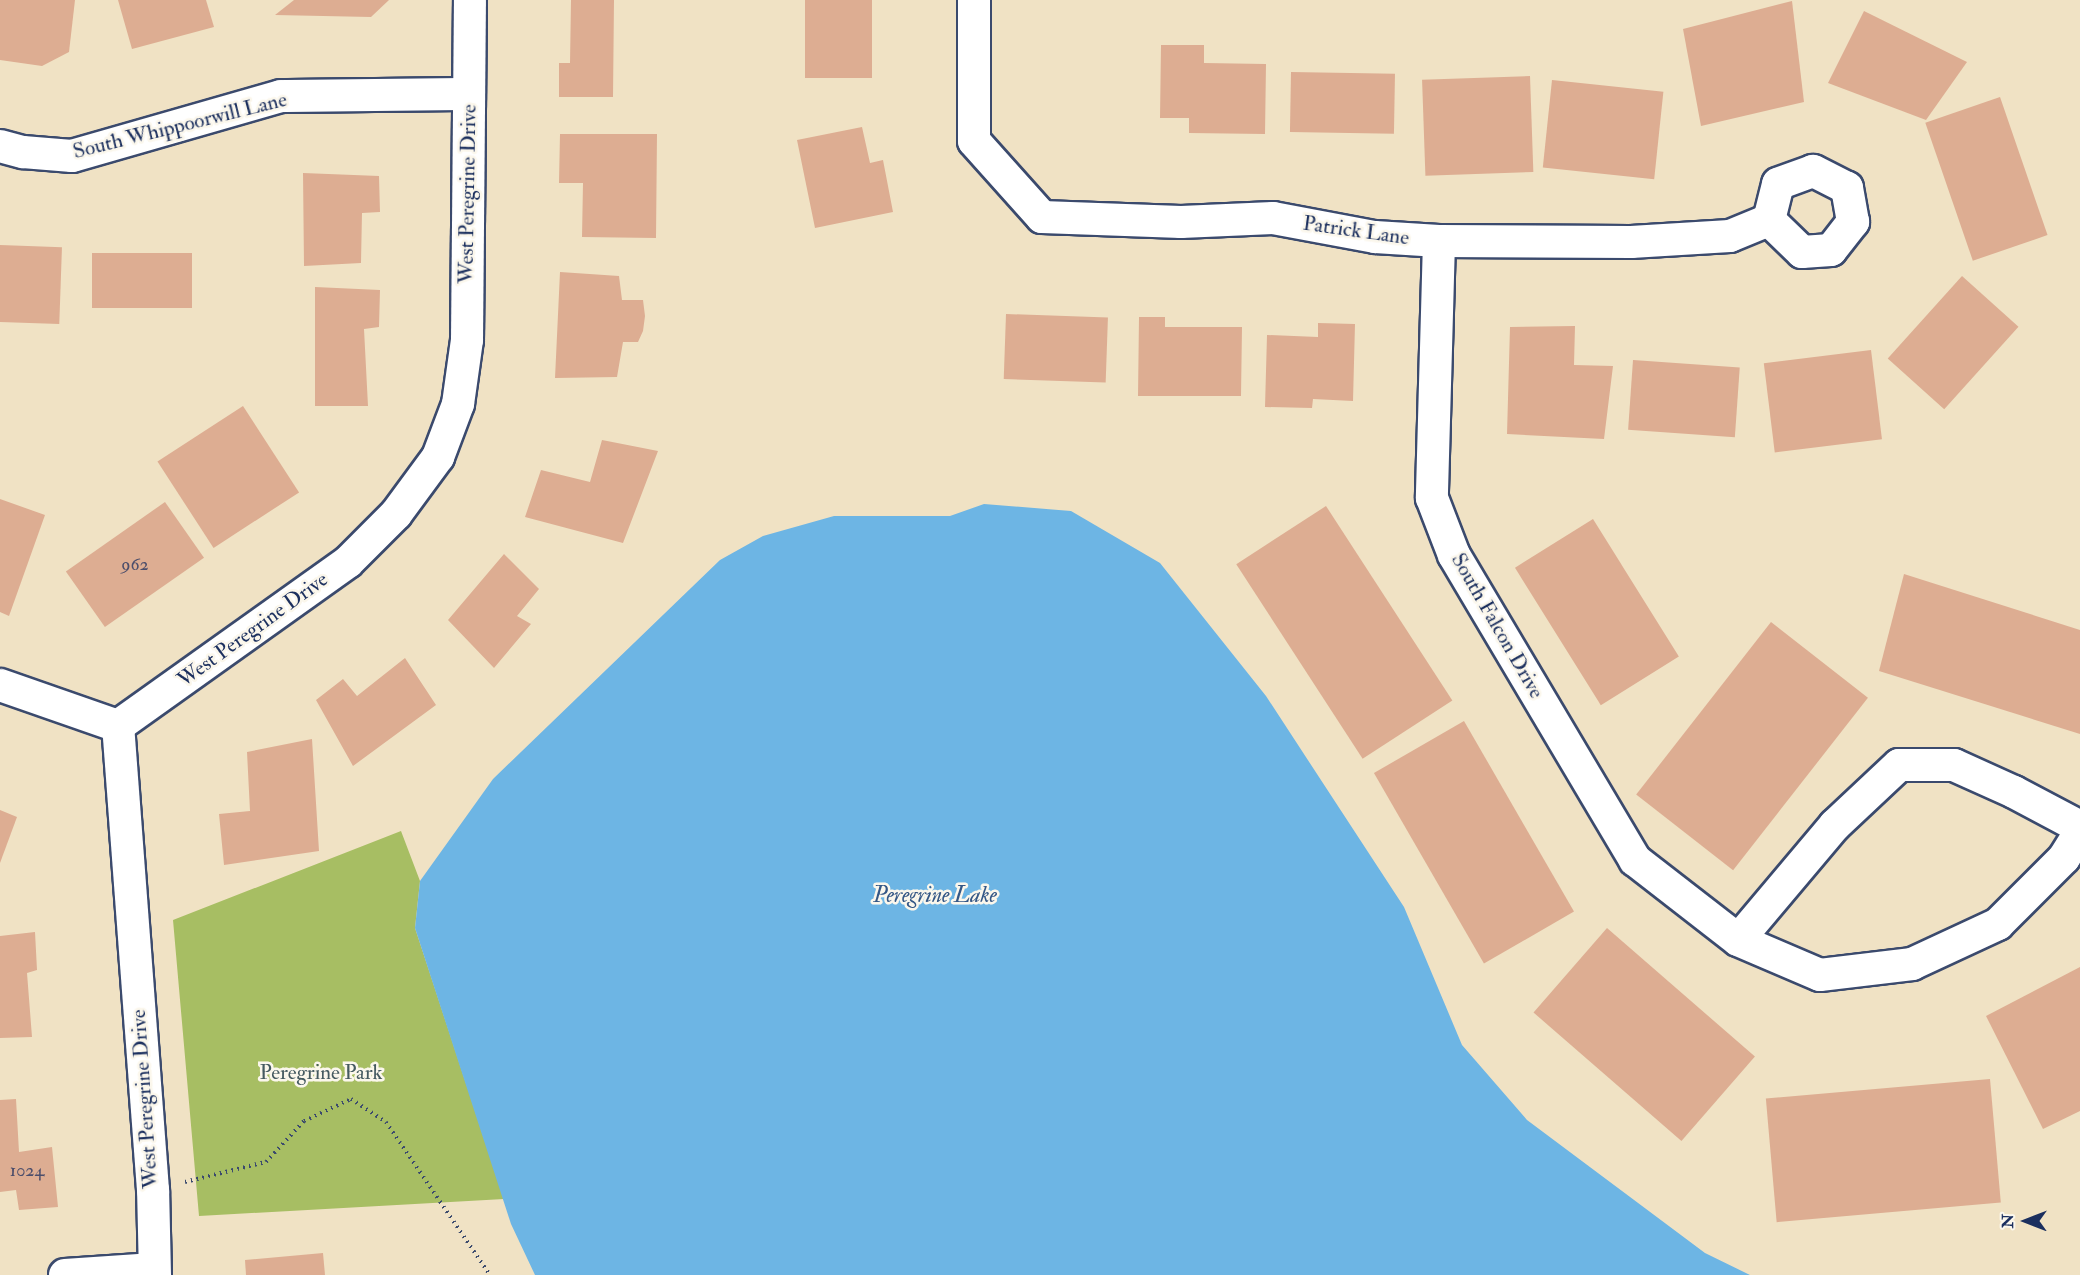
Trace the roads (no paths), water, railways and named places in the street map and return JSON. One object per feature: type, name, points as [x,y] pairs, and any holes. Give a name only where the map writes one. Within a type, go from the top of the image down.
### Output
[{"type":"street","name":"West Peregrine Drive","points":[[155,1272],[153,1190],[118,726],[348,562],[396,514],[438,457],[458,404],[467,340],[471,0]]},
{"type":"street","name":"Patrick Lane","points":[[974,0],[974,141],[1042,217],[1181,222],[1273,218],[1375,237],[1439,241],[1631,242],[1730,236],[1768,220]]},
{"type":"street","name":"South Whippoorwill Lane","points":[[0,146],[23,152],[72,156],[281,96],[470,94]]},
{"type":"street","name":"South Falcon Drive","points":[[1439,241],[1432,498],[1454,555],[1635,860],[1738,940],[1820,975],[1912,964],[1998,924],[2064,858],[2080,832]]},
{"type":"street","points":[[0,685],[118,726]]},
{"type":"street","points":[[1738,940],[1835,825],[1899,765],[1954,765],[2013,792],[2080,827]]},
{"type":"street","points":[[65,1275],[155,1272]]},
{"type":"water","name":"Peregrine Lake","points":[[984,504],[1071,511],[1160,563],[1266,696],[1404,907],[1462,1045],[1527,1120],[1705,1253],[1750,1275],[535,1275],[511,1224],[415,928],[420,881],[493,779],[720,560],[763,536],[834,516],[950,516]]},
{"type":"park label","name":"Peregrine Park","points":[[321,1073]]}]
